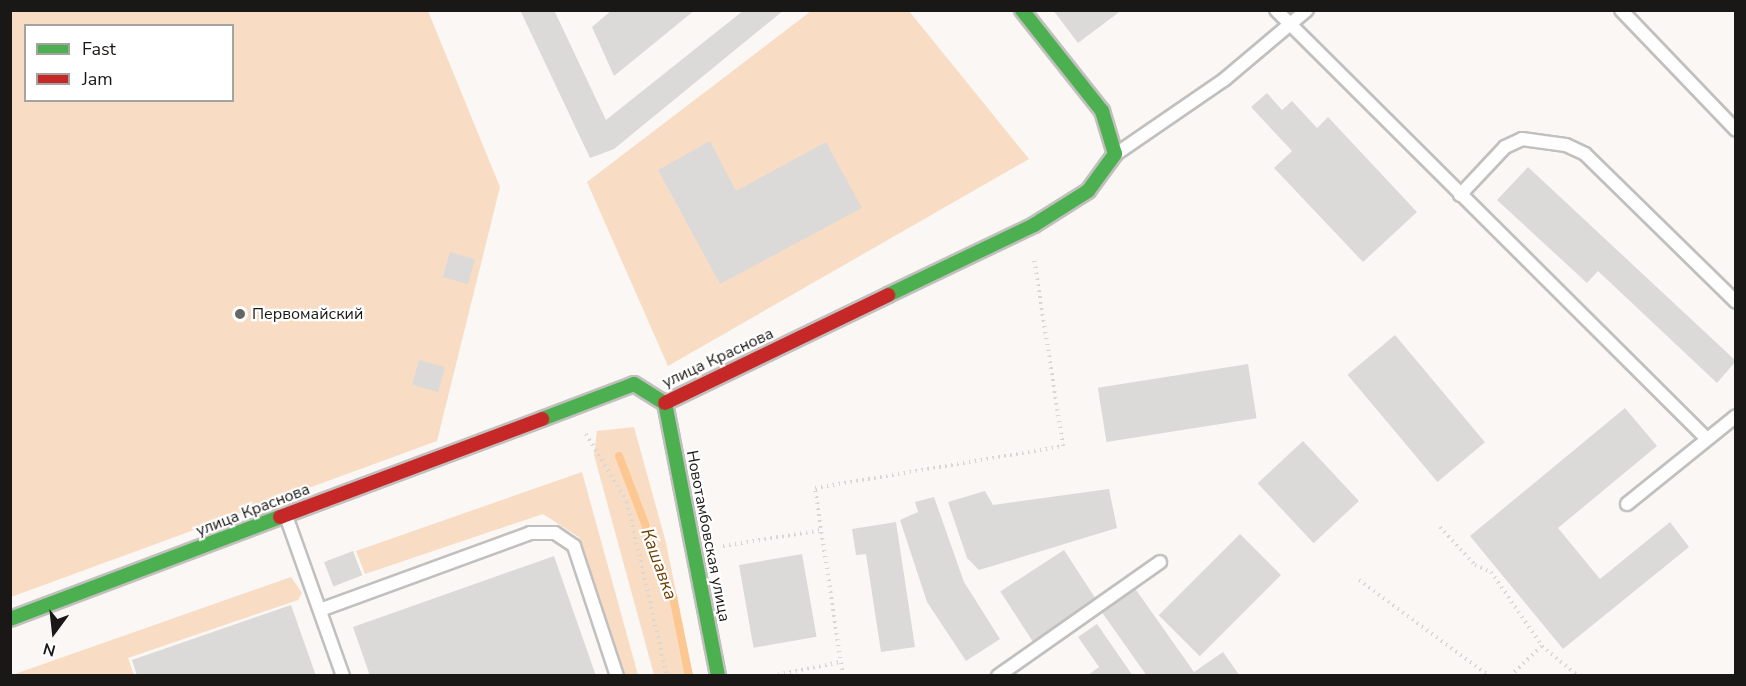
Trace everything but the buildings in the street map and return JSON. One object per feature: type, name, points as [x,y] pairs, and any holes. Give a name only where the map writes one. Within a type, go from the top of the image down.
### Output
[{"type":"street","points":[[1022,10],[1102,111],[1115,154]]},
{"type":"street","name":"улица Краснова","points":[[10,619],[634,384],[665,403],[1034,225],[1088,191],[1115,154]]},
{"type":"street","name":"Новотамбовская улица","points":[[665,403],[718,675]]},
{"type":"lane","points":[[1276,10],[1289,26],[1705,437]]},
{"type":"lane","points":[[1115,154],[1289,26],[1307,10]]},
{"type":"lane","points":[[1622,10],[1736,130]]},
{"type":"lane","points":[[1460,195],[1505,147],[1522,139],[1566,145],[1585,154],[1736,302]]},
{"type":"lane","points":[[1627,504],[1705,437],[1736,416]]},
{"type":"lane","points":[[286,515],[343,675]]},
{"type":"lane","points":[[320,610],[530,533],[555,533],[574,546],[617,675]]},
{"type":"lane","points":[[998,675],[1160,562]]},
{"type":"path","points":[[843,675],[814,489],[1064,446],[1034,266],[1034,225]]},
{"type":"path","points":[[584,432],[627,502],[667,675]]},
{"type":"path","points":[[1440,527],[1475,565],[1491,572],[1542,646],[1578,675]]},
{"type":"path","points":[[723,546],[822,530]]},
{"type":"path","points":[[1359,580],[1489,675]]},
{"type":"path","points":[[1510,675],[1542,646]]},
{"type":"path","points":[[772,675],[842,662]]},
{"type":"shaded area","name":"Первомайский","points":[[10,11],[428,11],[500,187],[437,441],[11,597]]},
{"type":"shaded area","points":[[811,11],[909,11],[1029,159],[668,366],[587,182]]},
{"type":"shaded area","points":[[634,427],[666,543],[693,675],[654,675],[594,455],[597,431]]},
{"type":"shaded area","points":[[582,472],[638,675],[623,675],[580,538],[543,514],[365,574],[356,551]]},
{"type":"shaded area","points":[[291,577],[302,593],[298,600],[128,658],[134,675],[12,675]]},
{"type":"waterway","name":"Кашавка","points":[[619,456],[673,597],[689,676]]},
{"type":"traffic: fast","points":[[888,295],[1034,225],[1088,191],[1115,154],[1102,111],[1022,10]]},
{"type":"traffic: fast","points":[[542,419],[634,384],[665,403]]},
{"type":"traffic: fast","points":[[665,403],[718,676]]},
{"type":"traffic: fast","points":[[10,619],[280,517]]},
{"type":"traffic: jam","points":[[665,403],[888,295]]},
{"type":"traffic: jam","points":[[280,517],[542,419]]},
{"type":"place","name":"Первомайский","points":[[240,314]]}]
